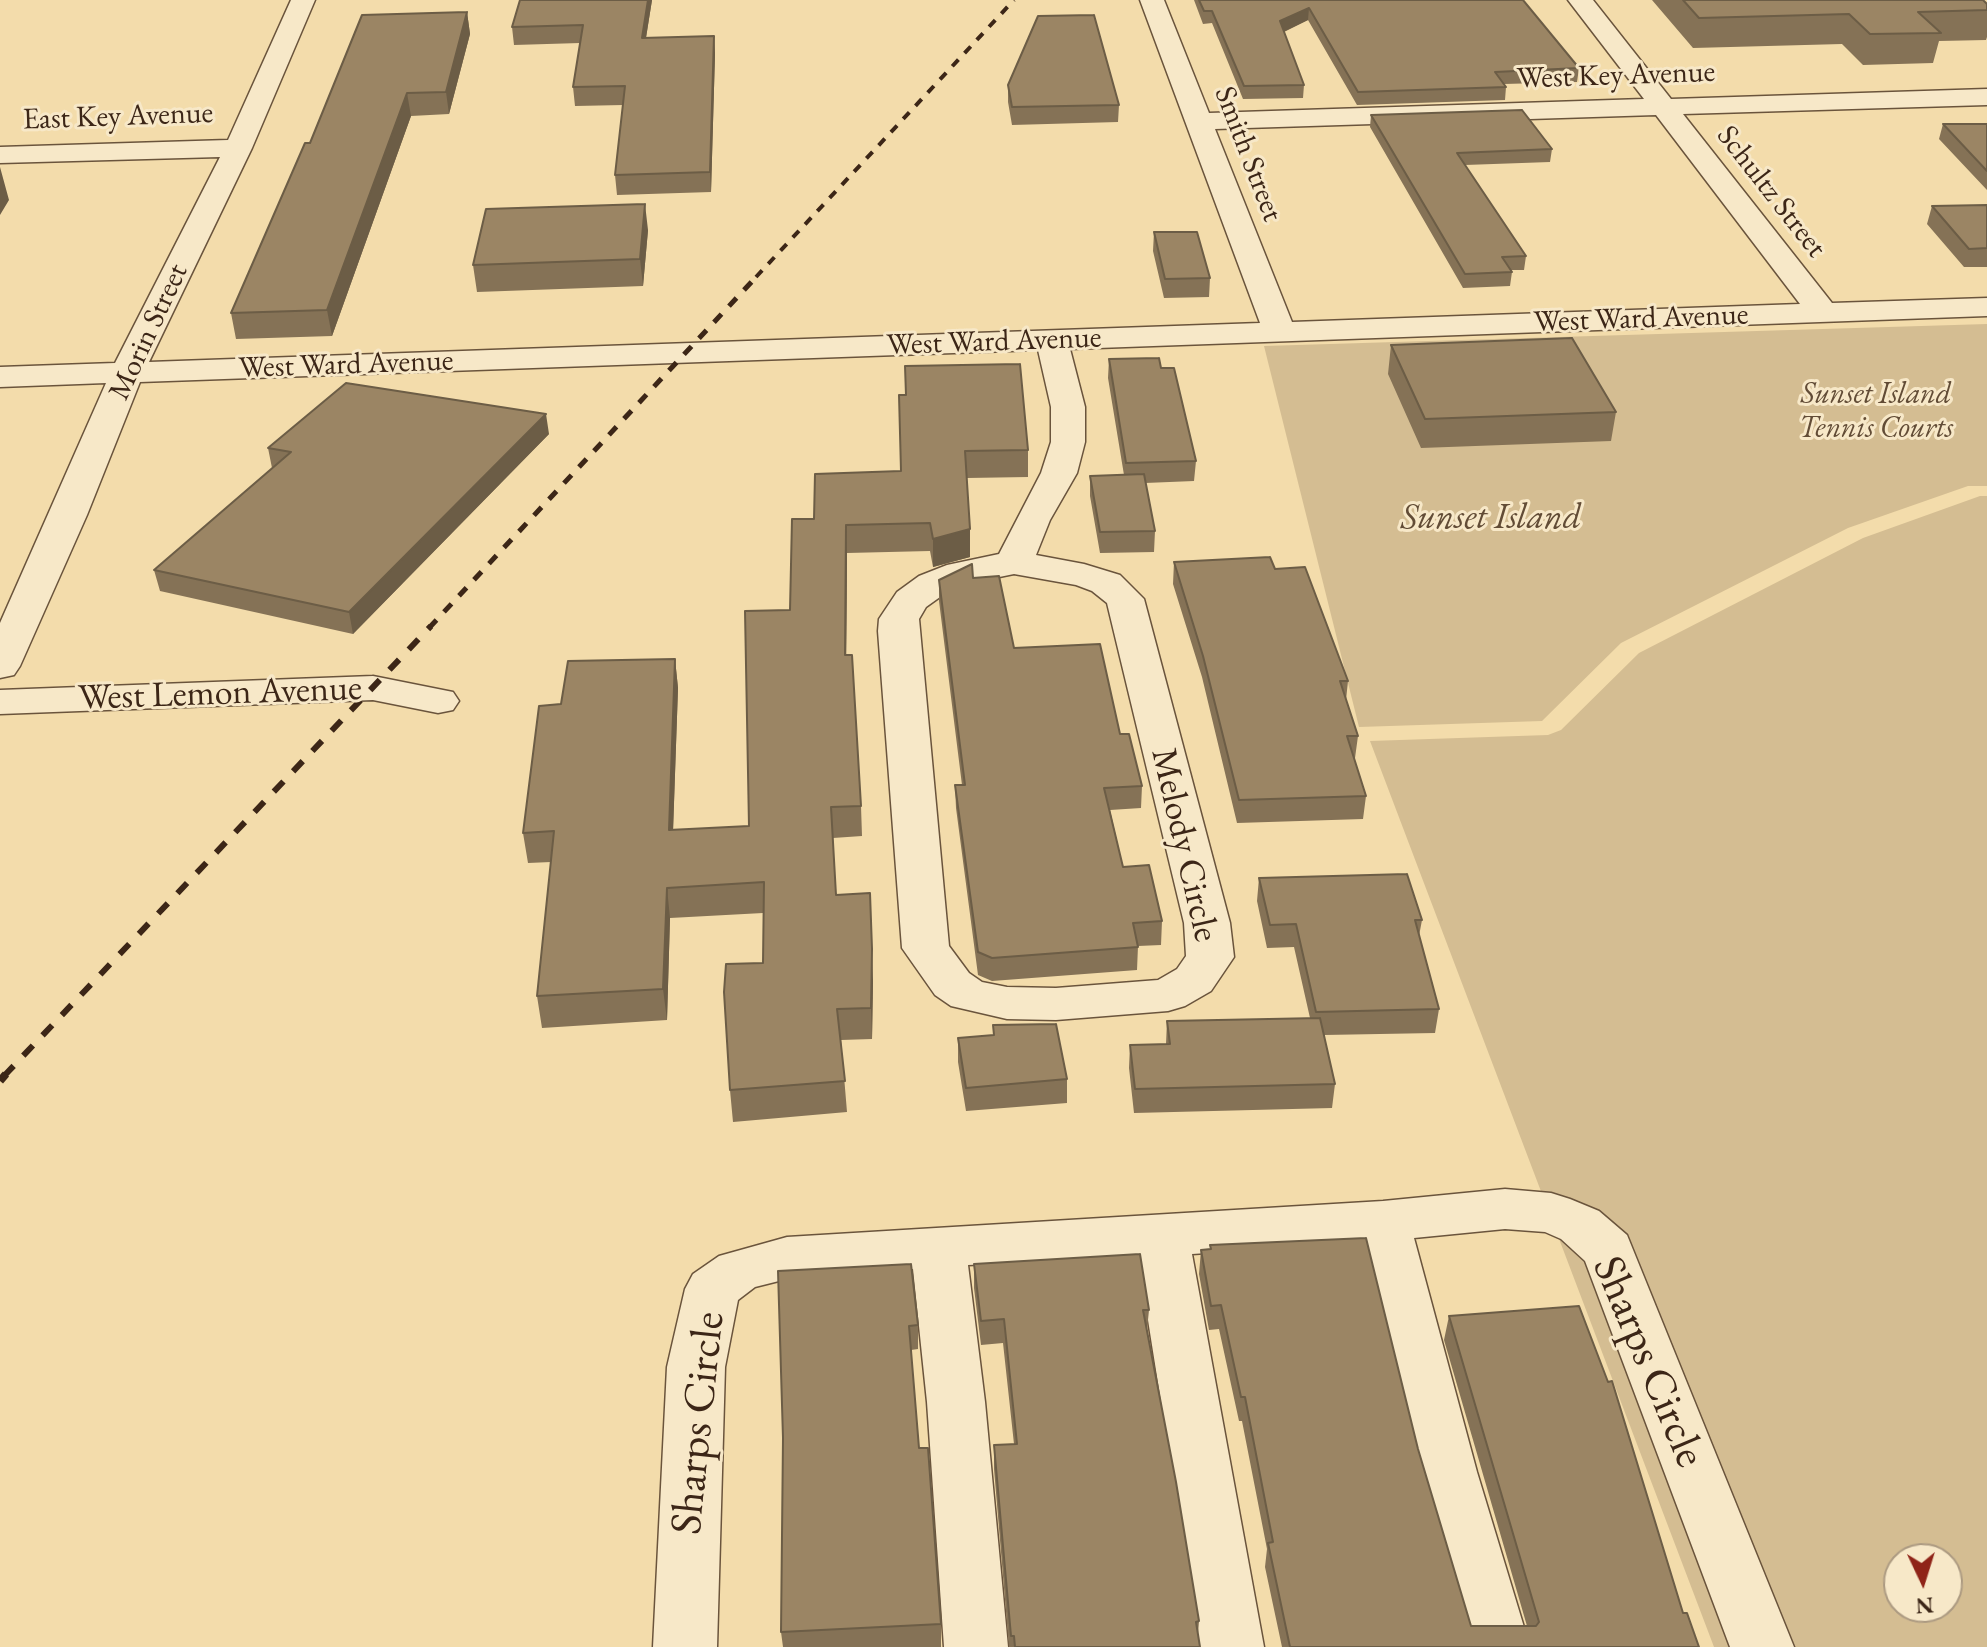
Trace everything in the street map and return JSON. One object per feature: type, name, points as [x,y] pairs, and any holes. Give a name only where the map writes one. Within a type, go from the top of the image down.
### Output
[{"type":"street","name":"Morin Street","points":[[0,666],[69,515],[127,373],[238,148],[303,0]]},
{"type":"street","name":"Smith Street","points":[[1152,0],[1280,333]]},
{"type":"street","name":"Schultz Street","points":[[1580,0],[1822,311]]},
{"type":"street","name":"West Key Avenue","points":[[1200,121],[1987,97]]},
{"type":"street","name":"East Key Avenue","points":[[0,155],[238,148]]},
{"type":"street","name":"West Ward Avenue","points":[[0,377],[1987,307]]},
{"type":"street","points":[[1014,563],[1032,520],[1059,473],[1068,442],[1068,407],[1052,340]]},
{"type":"street","name":"Melody Circle","points":[[1014,563],[1084,575],[1106,583],[1125,599],[1207,923],[1210,957],[1194,980],[1168,995],[1056,1004],[1007,1003],[968,995],[952,984],[926,948],[899,619],[911,600],[933,584],[960,573],[1014,563]]},
{"type":"street","name":"West Lemon Avenue","points":[[0,702],[373,688],[438,701]]},
{"type":"street","name":"Sharps Circle","points":[[685,1647],[696,1367],[713,1289],[738,1271],[787,1258],[938,1246],[1162,1236],[1383,1221],[1505,1209],[1551,1213],[1580,1225],[1608,1250],[1762,1647]]},
{"type":"street","points":[[1383,1221],[1447,1472],[1498,1647]]},
{"type":"street","points":[[1162,1236],[1232,1647]]},
{"type":"street","points":[[938,1246],[956,1402],[976,1647]]},
{"type":"green space","name":"Sunset Island","points":[[1987,324],[1987,486],[1968,486],[1848,528],[1621,643],[1542,721],[1359,727],[1264,346]]},
{"type":"green space","points":[[1987,496],[1987,1647],[1714,1647],[1370,741],[1548,735],[1561,730],[1639,653],[1863,538]]},
{"type":"building","points":[[520,0],[648,0],[642,38],[714,36],[710,172],[615,175],[625,86],[573,87],[583,25],[512,27]]},
{"type":"building","points":[[1199,0],[1523,0],[1579,68],[1495,72],[1506,87],[1358,92],[1309,8],[1280,21],[1304,85],[1244,86],[1212,11],[1204,11]]},
{"type":"building","points":[[1683,0],[1983,0],[1987,10],[1918,12],[1941,33],[1870,34],[1849,14],[1699,18]]},
{"type":"building","points":[[467,12],[446,92],[407,93],[327,310],[231,313],[305,143],[310,143],[362,15]]},
{"type":"building","points":[[1094,15],[1119,105],[1012,107],[1008,85],[1038,16]]},
{"type":"building","points":[[1522,110],[1552,149],[1457,153],[1526,256],[1502,257],[1512,272],[1465,274],[1371,115]]},
{"type":"building","points":[[1943,124],[1987,124],[1987,171]]},
{"type":"building","points":[[645,204],[640,259],[473,265],[486,209]]},
{"type":"building","points":[[1987,205],[1987,248],[1969,249],[1932,206]]},
{"type":"building","points":[[1154,232],[1197,232],[1210,278],[1165,279]]},
{"type":"building","points":[[1572,338],[1616,412],[1425,419],[1391,345]]},
{"type":"building","points":[[1159,358],[1161,368],[1174,368],[1196,461],[1126,463],[1109,359]]},
{"type":"building","points":[[1020,364],[1028,450],[965,451],[970,529],[933,539],[930,523],[846,525],[845,655],[852,655],[861,806],[831,807],[836,895],[870,893],[872,949],[871,1008],[837,1009],[845,1081],[730,1090],[724,992],[726,964],[763,963],[764,882],[667,888],[663,989],[537,996],[554,831],[523,833],[539,706],[561,704],[568,661],[675,659],[669,830],[749,826],[745,611],[790,610],[792,519],[814,519],[815,474],[901,471],[899,395],[906,395],[905,366]]},
{"type":"building","points":[[346,383],[546,414],[349,612],[154,570],[291,452],[268,448]]},
{"type":"building","points":[[1144,474],[1155,531],[1100,532],[1090,476]]},
{"type":"building","points":[[1270,557],[1275,569],[1305,567],[1348,681],[1340,681],[1358,736],[1347,736],[1366,796],[1239,800],[1203,656],[1174,562]]},
{"type":"building","points":[[972,564],[973,578],[999,576],[1014,648],[1100,644],[1120,734],[1129,734],[1142,786],[1104,788],[1123,867],[1149,865],[1162,921],[1133,923],[1138,947],[992,958],[978,952],[955,785],[965,785],[939,580]]},
{"type":"building","points":[[1407,874],[1422,920],[1415,920],[1439,1009],[1316,1012],[1296,924],[1270,925],[1259,878]]},
{"type":"building","points":[[1320,1018],[1335,1084],[1135,1089],[1130,1045],[1170,1044],[1167,1021]]},
{"type":"building","points":[[1056,1024],[1067,1079],[966,1088],[958,1038],[994,1035],[993,1025]]},
{"type":"building","points":[[1366,1238],[1418,1449],[1471,1626],[1536,1626],[1539,1622],[1449,1316],[1579,1306],[1608,1382],[1612,1381],[1683,1613],[1687,1613],[1699,1647],[1290,1647],[1268,1543],[1273,1542],[1245,1397],[1241,1397],[1221,1305],[1211,1306],[1201,1250],[1211,1249],[1210,1245]]},
{"type":"building","points":[[1140,1254],[1149,1310],[1143,1310],[1176,1482],[1199,1621],[1196,1622],[1200,1647],[1015,1647],[1014,1636],[1011,1636],[994,1445],[1017,1444],[1004,1319],[981,1321],[974,1264]]},
{"type":"building","points":[[911,1264],[918,1325],[909,1326],[919,1448],[928,1448],[941,1624],[781,1632],[783,1438],[778,1271]]},
{"type":"railway","points":[[756,277],[1014,0]]},
{"type":"railway","points":[[429,628],[758,275]]},
{"type":"railway","points":[[4,1076],[431,626]]},
{"type":"railway","points":[[0,1081],[6,1074]]},
{"type":"park label","name":"Sunset Island Tennis Courts","points":[[1876,412]]}]
